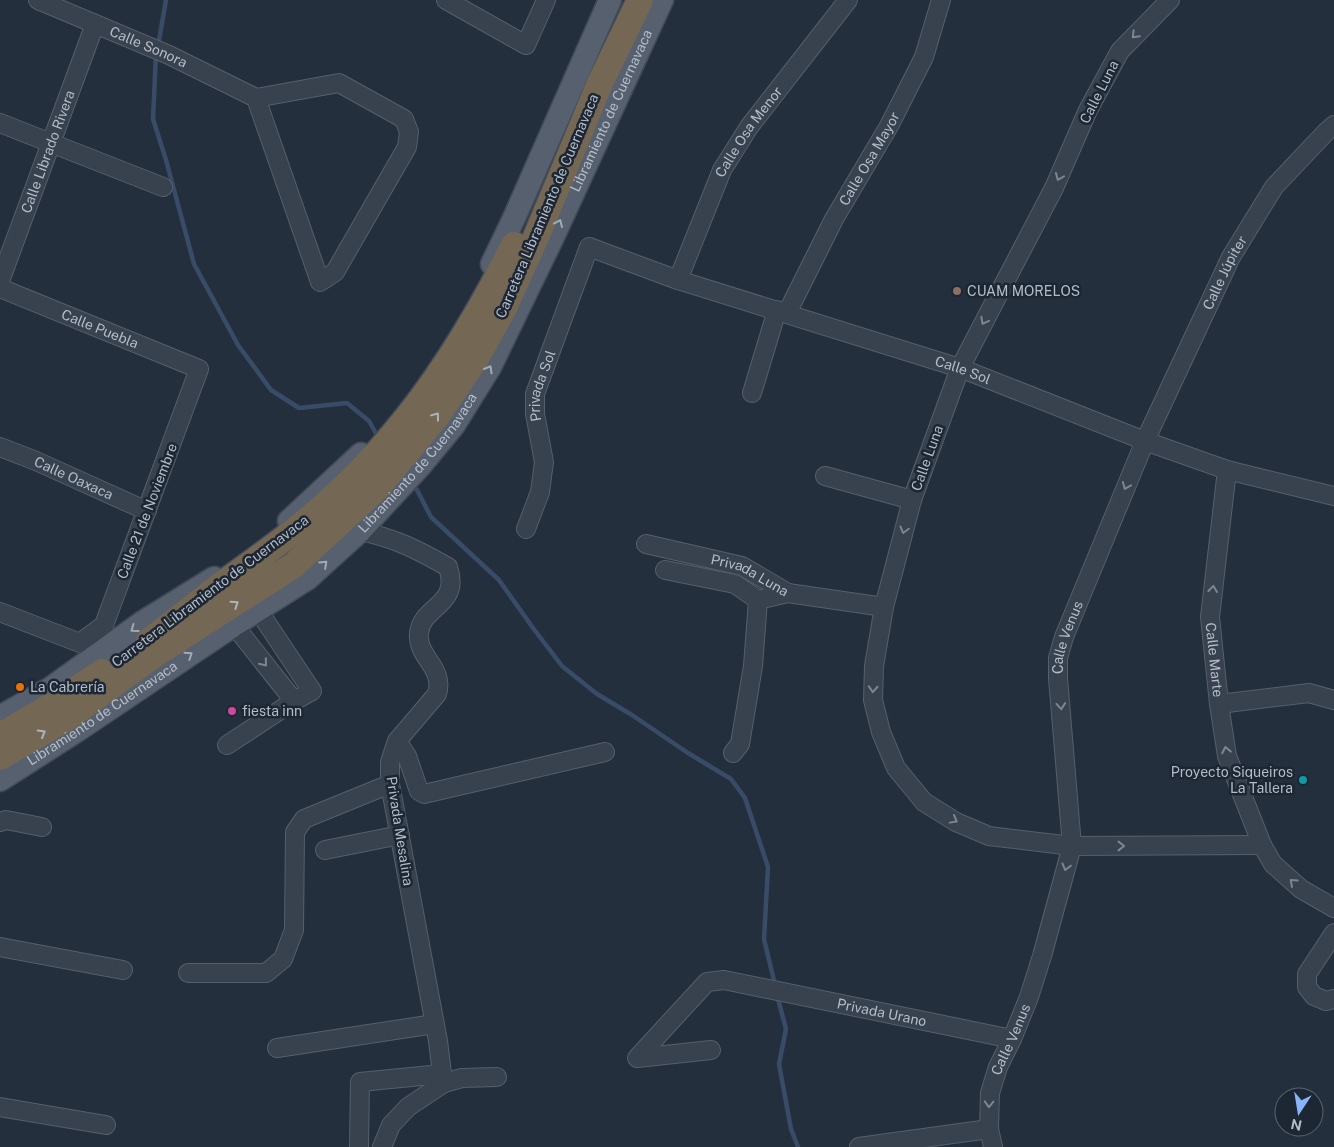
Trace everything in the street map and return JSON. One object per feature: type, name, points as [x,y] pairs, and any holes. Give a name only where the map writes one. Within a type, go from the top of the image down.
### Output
[{"type":"highway","name":"Carretera Libramiento de Cuernavaca","points":[[0,757],[67,718],[157,653],[294,564],[384,493],[401,446],[429,388],[465,336],[494,284],[529,213],[623,0]]},
{"type":"highway","name":"Carretera Libramiento de Cuernavaca","points":[[0,736],[56,703],[150,640],[286,537],[339,490],[369,454],[401,446],[437,416],[469,368],[503,310],[536,237],[600,83],[640,0]]},
{"type":"main road","points":[[401,446],[420,381],[484,280],[515,216],[610,0]]},
{"type":"main road","name":"Libramiento de Cuernavaca","points":[[401,446],[454,425],[490,367],[552,239],[662,0]]},
{"type":"main road","points":[[0,717],[52,688],[143,622],[215,578],[279,530],[369,454]]},
{"type":"main road","name":"Libramiento de Cuernavaca","points":[[0,780],[234,625],[307,579],[360,531],[384,493]]},
{"type":"street","name":"Calle Sonora","points":[[38,0],[169,55],[256,98]]},
{"type":"street","points":[[446,0],[526,45],[546,0]]},
{"type":"street","name":"Calle Osa Mayor","points":[[752,393],[782,312],[889,126],[924,58],[941,0]]},
{"type":"street","name":"Calle Luna","points":[[1072,846],[989,836],[956,822],[924,802],[896,768],[881,732],[873,700],[874,666],[884,607],[912,500],[960,368],[1054,188],[1088,110],[1120,51],[1170,0]]},
{"type":"street","name":"Calle Osa Menor","points":[[678,280],[722,170],[749,128],[844,2]]},
{"type":"street","name":"Calle Librado Rivera","points":[[0,281],[95,24]]},
{"type":"street","points":[[339,83],[404,119],[410,132],[407,147],[335,272],[320,282],[266,126],[256,98],[339,83]]},
{"type":"street","points":[[0,123],[163,187]]},
{"type":"street","name":"Calle Júpiter","points":[[1145,441],[1231,257],[1274,187],[1334,125]]},
{"type":"street","name":"Calle Sol","points":[[589,247],[678,280],[960,368],[1145,441],[1227,470],[1334,496]]},
{"type":"street","name":"Privada Sol","points":[[526,530],[540,492],[544,462],[535,414],[535,394],[589,247]]},
{"type":"street","name":"Calle Puebla","points":[[0,288],[199,369]]},
{"type":"street","name":"Calle 21 de Noviembre","points":[[0,612],[80,643],[104,625],[199,369]]},
{"type":"street","name":"Calle Venus","points":[[993,1147],[989,1129],[990,1093],[998,1067],[1029,997],[1072,846],[1058,658],[1064,637],[1145,441]]},
{"type":"street","name":"Calle Oaxaca","points":[[0,447],[36,461],[147,512]]},
{"type":"street","name":"Calle Marte","points":[[1227,470],[1210,617],[1219,704],[1227,756],[1262,845]]},
{"type":"street","points":[[825,476],[912,500]]},
{"type":"street","name":"Privada Mesalina","points":[[360,531],[411,546],[448,567],[452,580],[450,592],[420,625],[418,634],[419,643],[439,678],[437,694],[397,741],[390,762],[390,784],[443,1079]]},
{"type":"street","name":"Privada Luna","points":[[646,544],[742,566],[788,594],[884,607]]},
{"type":"street","points":[[665,570],[735,584],[758,600],[788,594]]},
{"type":"street","points":[[733,753],[740,744],[745,715],[753,666],[758,600]]},
{"type":"street","points":[[227,744],[312,691],[258,610]]},
{"type":"street","points":[[234,625],[294,701]]},
{"type":"street","points":[[1219,704],[1309,693],[1334,700]]},
{"type":"street","points":[[397,741],[407,756],[419,791],[424,794],[605,752]]},
{"type":"street","points":[[188,973],[266,973],[283,959],[294,930],[295,832],[304,819],[390,784]]},
{"type":"street","points":[[0,822],[6,820],[42,827]]},
{"type":"street","points":[[325,850],[400,835]]},
{"type":"street","points":[[1072,846],[1262,845],[1273,864],[1301,889],[1334,908]]},
{"type":"street","points":[[1334,933],[1307,974],[1307,987],[1314,996],[1326,1001],[1334,999]]},
{"type":"street","points":[[0,948],[123,970]]},
{"type":"street","name":"Privada Urano","points":[[711,1050],[637,1058],[708,982],[724,980],[1012,1039]]},
{"type":"street","points":[[278,1048],[434,1024]]},
{"type":"street","points":[[359,1147],[360,1082],[496,1077]]},
{"type":"street","points":[[382,1147],[391,1125],[408,1107],[443,1079]]},
{"type":"street","points":[[0,1107],[106,1125]]},
{"type":"street","points":[[859,1147],[989,1129]]},
{"type":"waterway","points":[[158,46],[166,0]]},
{"type":"waterway","points":[[156,54],[153,119],[194,264],[238,345],[271,390],[299,408],[347,403],[369,421],[378,437]]},
{"type":"waterway","points":[[412,484],[431,517],[499,580],[562,666],[597,694],[731,779],[745,798],[768,867],[764,939],[775,985]]},
{"type":"waterway","points":[[777,995],[786,1029],[779,1064],[791,1129],[798,1147]]},
{"type":"place","name":"CUAM MORELOS","points":[[957,291]]},
{"type":"place","name":"La Cabrería","points":[[20,687]]},
{"type":"place","name":"fiesta inn","points":[[232,711]]},
{"type":"place","name":"Proyecto Siqueiros La Tallera","points":[[1303,780]]}]
